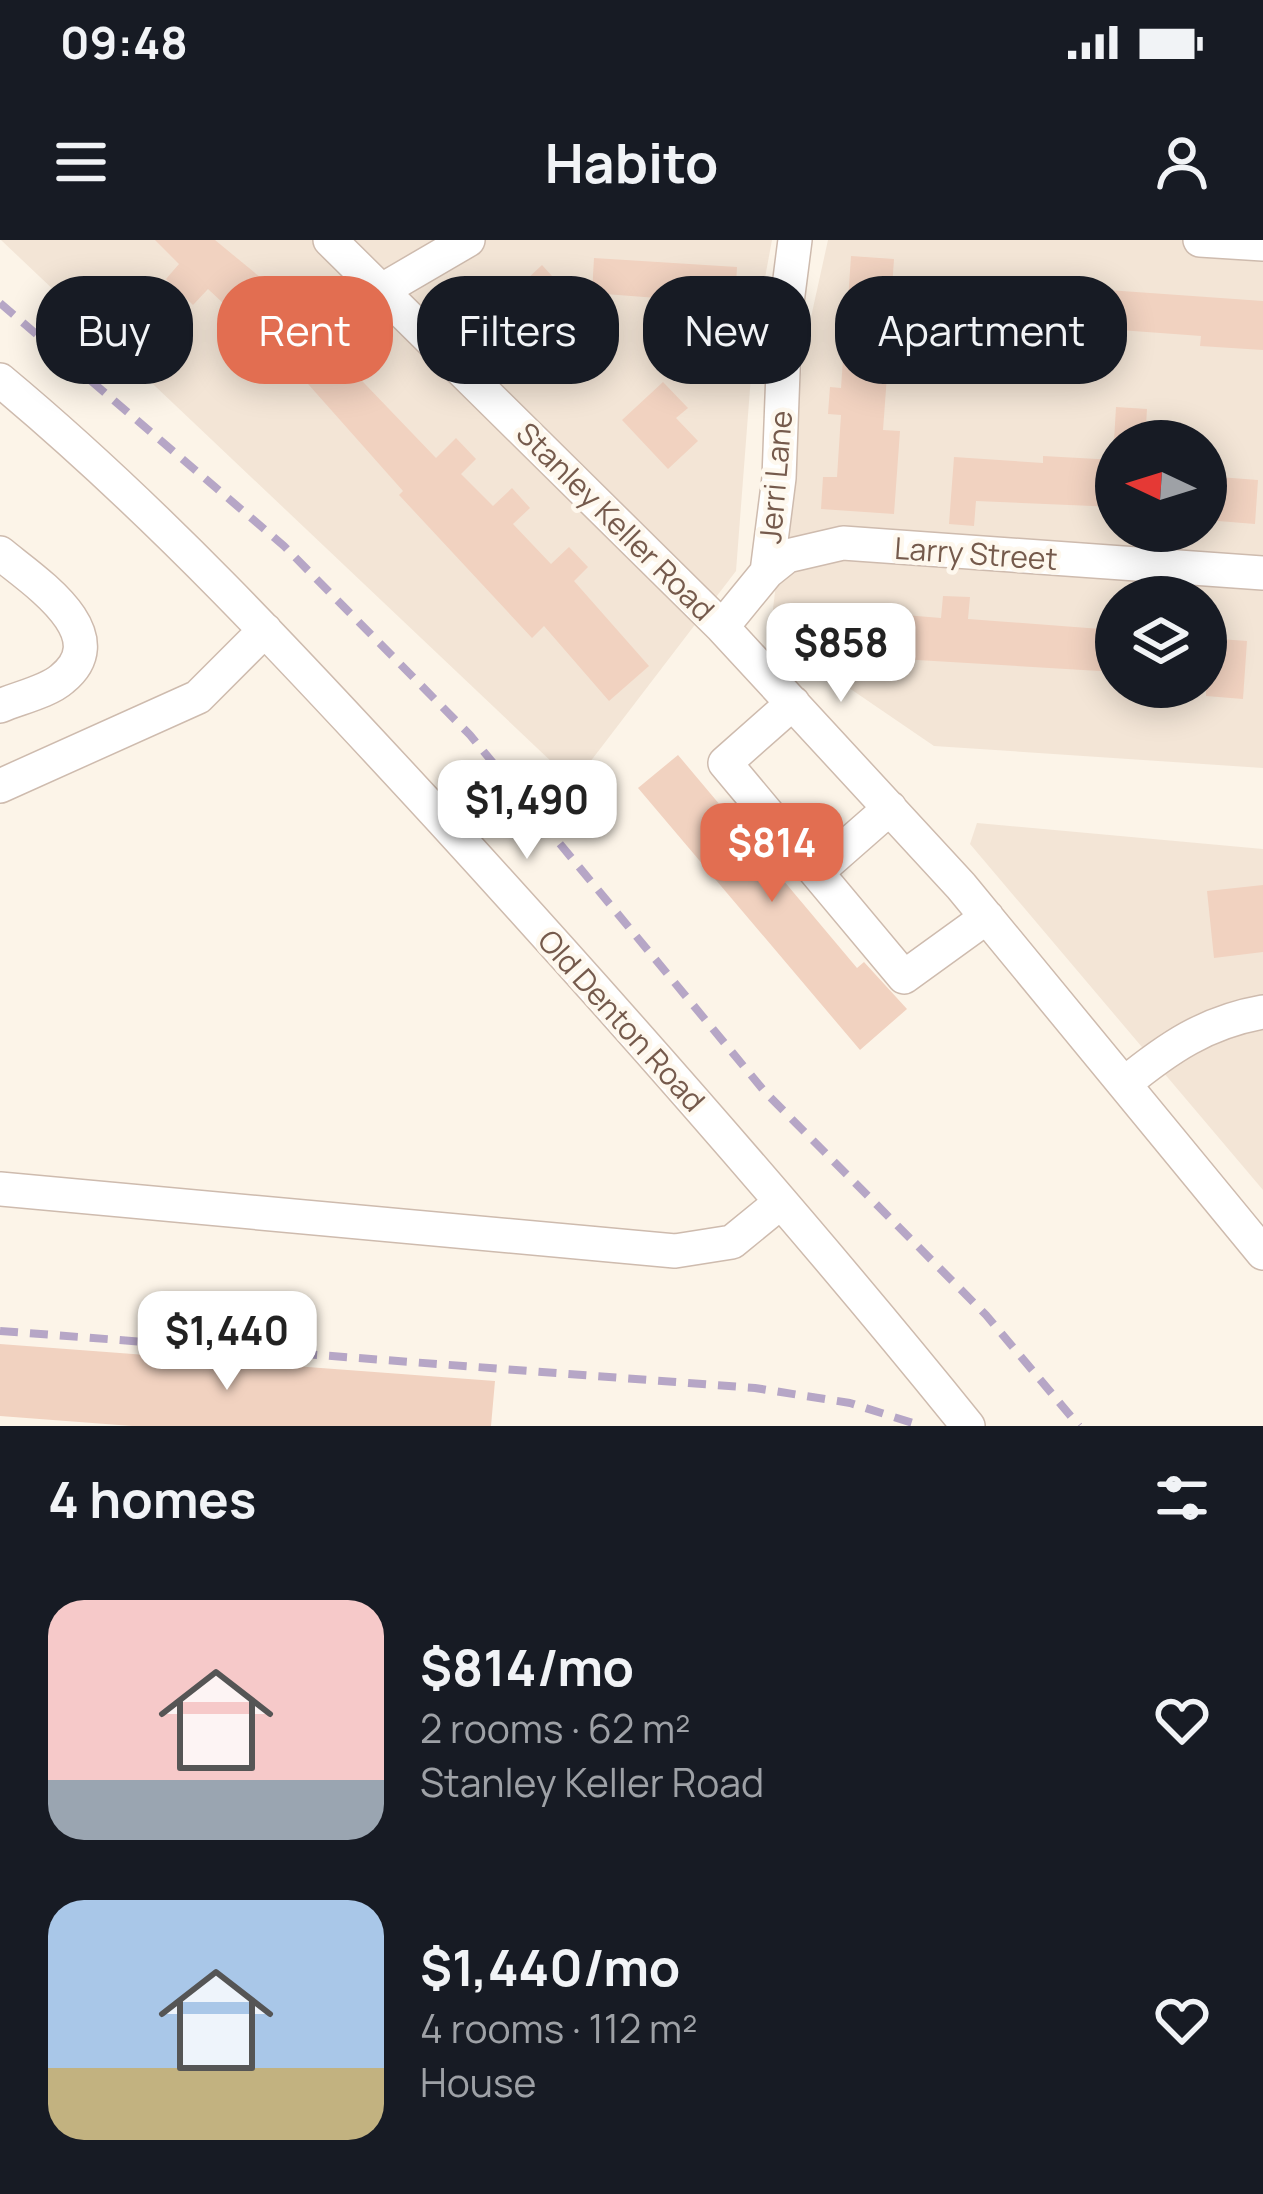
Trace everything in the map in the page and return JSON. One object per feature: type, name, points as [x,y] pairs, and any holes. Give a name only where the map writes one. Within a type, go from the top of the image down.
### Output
[{"type":"street","name":"Stanley Keller Road","points":[[330,240],[370,276]]},
{"type":"street","points":[[393,284],[468,240]]},
{"type":"street","name":"Jerri Lane","points":[[722,627],[767,572],[779,478],[785,318],[794,240]]},
{"type":"street","points":[[1200,240],[1263,244]]},
{"type":"street","name":"Stanley Keller Road","points":[[393,298],[722,627],[890,808],[987,917],[1263,1253]]},
{"type":"street","name":"Old Denton Road","points":[[0,380],[78,445],[265,630],[625,1019],[968,1426]]},
{"type":"street","name":"Larry Street","points":[[767,572],[788,556],[843,543],[1263,573]]},
{"type":"street","points":[[0,553],[64,606],[79,631],[77,659],[62,679],[0,706]]},
{"type":"street","points":[[0,786],[198,697],[265,630]]},
{"type":"street","points":[[793,704],[725,764],[904,977],[987,917]]},
{"type":"street","points":[[817,872],[890,808]]},
{"type":"street","points":[[1124,1084],[1179,1039],[1231,1017],[1263,1012]]},
{"type":"street","points":[[0,1190],[675,1251],[732,1242],[781,1202]]},
{"type":"shaded area","points":[[1,240],[772,240],[765,276],[643,276],[643,384],[750,384],[736,571],[574,783],[153,384],[193,384],[193,276],[39,276]]},
{"type":"shaded area","points":[[828,240],[1263,240],[1263,768],[934,746],[770,634],[800,384],[811,384],[811,317]]},
{"type":"shaded area","points":[[977,823],[1263,849],[1263,1190],[970,844]]},
{"type":"building","points":[[155,240],[215,240],[259,276],[217,276],[217,297],[208,289],[193,305],[193,276],[169,276],[179,264]]},
{"type":"building","points":[[851,256],[894,259],[893,276],[850,276]]},
{"type":"building","points":[[594,258],[737,267],[737,276],[643,276],[643,297],[619,295],[619,276],[593,276]]},
{"type":"building","points":[[542,265],[552,276],[530,276]]},
{"type":"building","points":[[1127,291],[1263,301],[1263,350],[1200,346],[1201,336],[1127,331]]},
{"type":"building","points":[[308,384],[365,384],[436,458],[456,438],[476,459],[461,474],[493,506],[512,488],[530,508],[513,524],[551,564],[569,547],[588,567],[574,581],[649,666],[609,701],[544,626],[532,638],[399,495],[403,491]]},
{"type":"building","points":[[665,384],[688,408],[676,418],[698,441],[668,469],[622,420]]},
{"type":"building","points":[[841,384],[886,384],[883,430],[900,431],[894,514],[821,509],[823,477],[837,477],[841,415],[828,414],[830,387],[841,388]]},
{"type":"building","points":[[1116,407],[1147,409],[1146,420],[1115,420]]},
{"type":"building","points":[[1043,456],[1095,459],[1095,506],[976,501],[974,526],[949,524],[954,457],[1043,463]]},
{"type":"building","points":[[1227,478],[1258,480],[1255,524],[1227,522]]},
{"type":"building","points":[[943,596],[970,597],[968,619],[1095,629],[1095,671],[816,654],[820,608],[941,618]]},
{"type":"building","points":[[1227,640],[1247,641],[1243,699],[1227,698]]},
{"type":"building","points":[[678,755],[857,968],[864,962],[907,1009],[860,1050],[638,788]]},
{"type":"building","points":[[1263,885],[1263,952],[1214,958],[1207,891]]},
{"type":"building","points":[[0,1344],[495,1381],[491,1426],[132,1426],[0,1416]]},
{"type":"railway","points":[[0,303],[284,546],[470,735],[765,1092],[986,1315],[1079,1426]]},
{"type":"railway","points":[[0,1331],[755,1388],[850,1403],[922,1426]]}]
